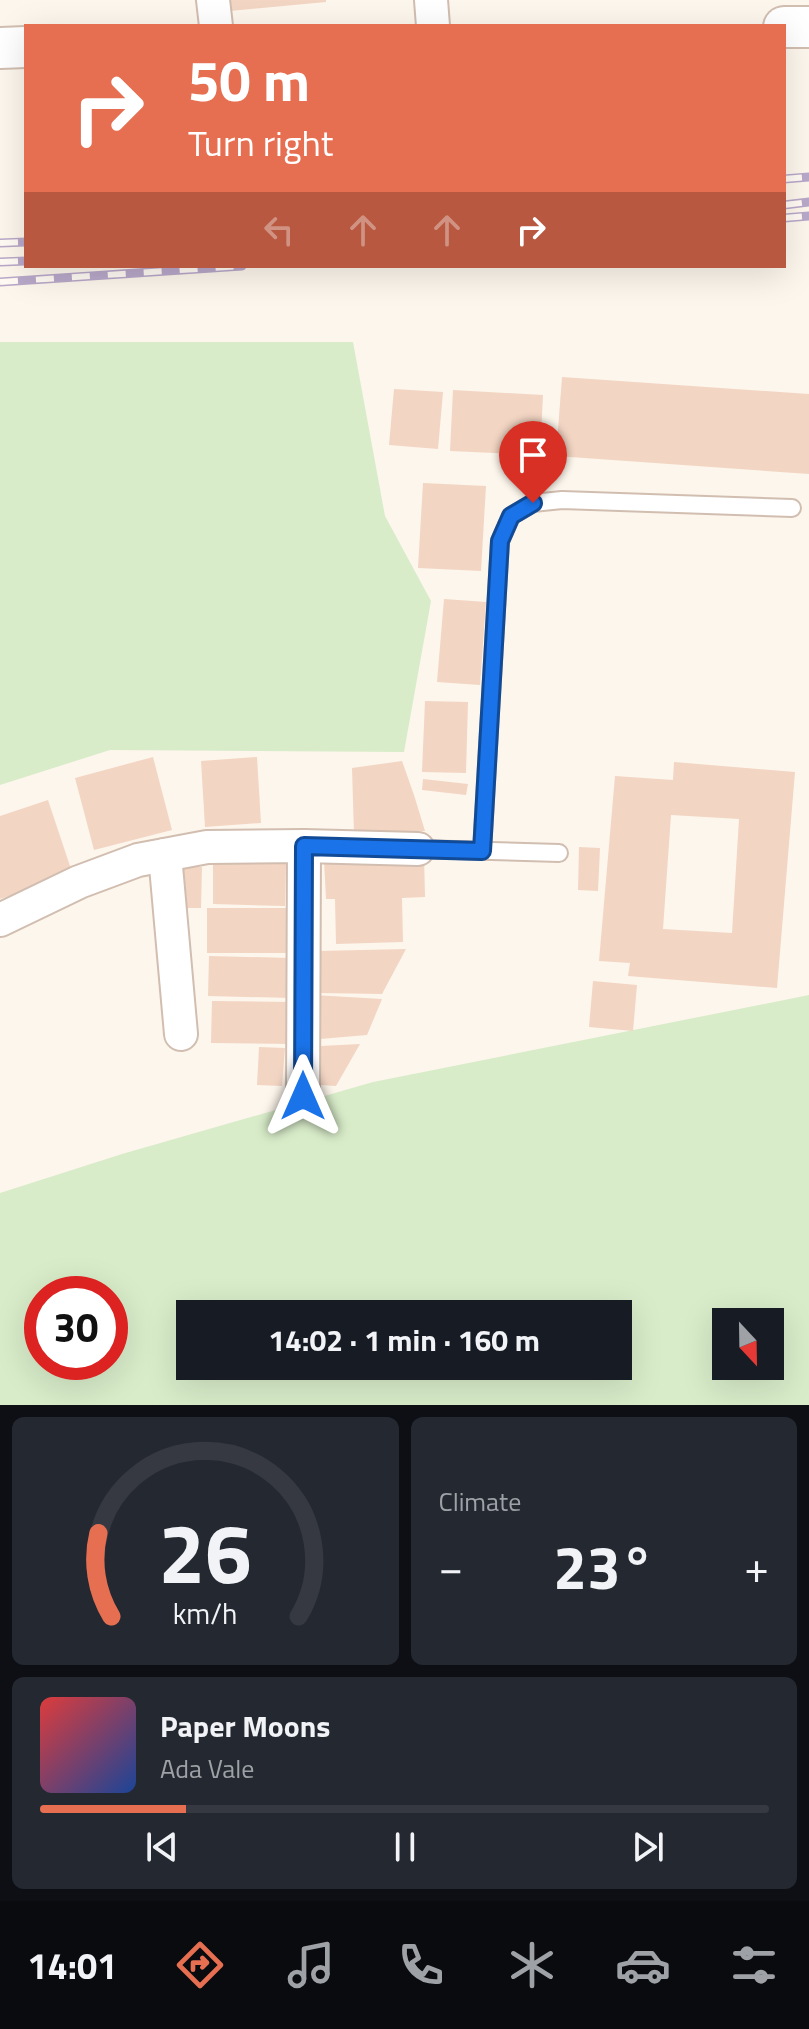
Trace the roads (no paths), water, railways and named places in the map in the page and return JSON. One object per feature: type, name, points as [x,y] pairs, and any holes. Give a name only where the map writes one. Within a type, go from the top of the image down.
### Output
[{"type":"street","points":[[213,0],[216,24]]},
{"type":"street","points":[[431,0],[433,24]]},
{"type":"street","points":[[786,27],[809,27]]},
{"type":"street","points":[[0,48],[24,47]]},
{"type":"street","points":[[303,1096],[304,846]]},
{"type":"street","points":[[0,920],[79,882],[138,860],[207,847],[418,849]]},
{"type":"street","points":[[165,855],[181,1034]]},
{"type":"lane","points":[[482,851],[500,541],[511,516],[533,503],[562,500],[792,508]]},
{"type":"lane","points":[[418,849],[559,853]]},
{"type":"railway","points":[[786,179],[809,177]]},
{"type":"railway","points":[[786,205],[809,202]]},
{"type":"railway","points":[[786,218],[809,216]]},
{"type":"railway","points":[[0,243],[24,242]]},
{"type":"railway","points":[[0,262],[24,261]]},
{"type":"railway","points":[[0,282],[212,268]]}]
